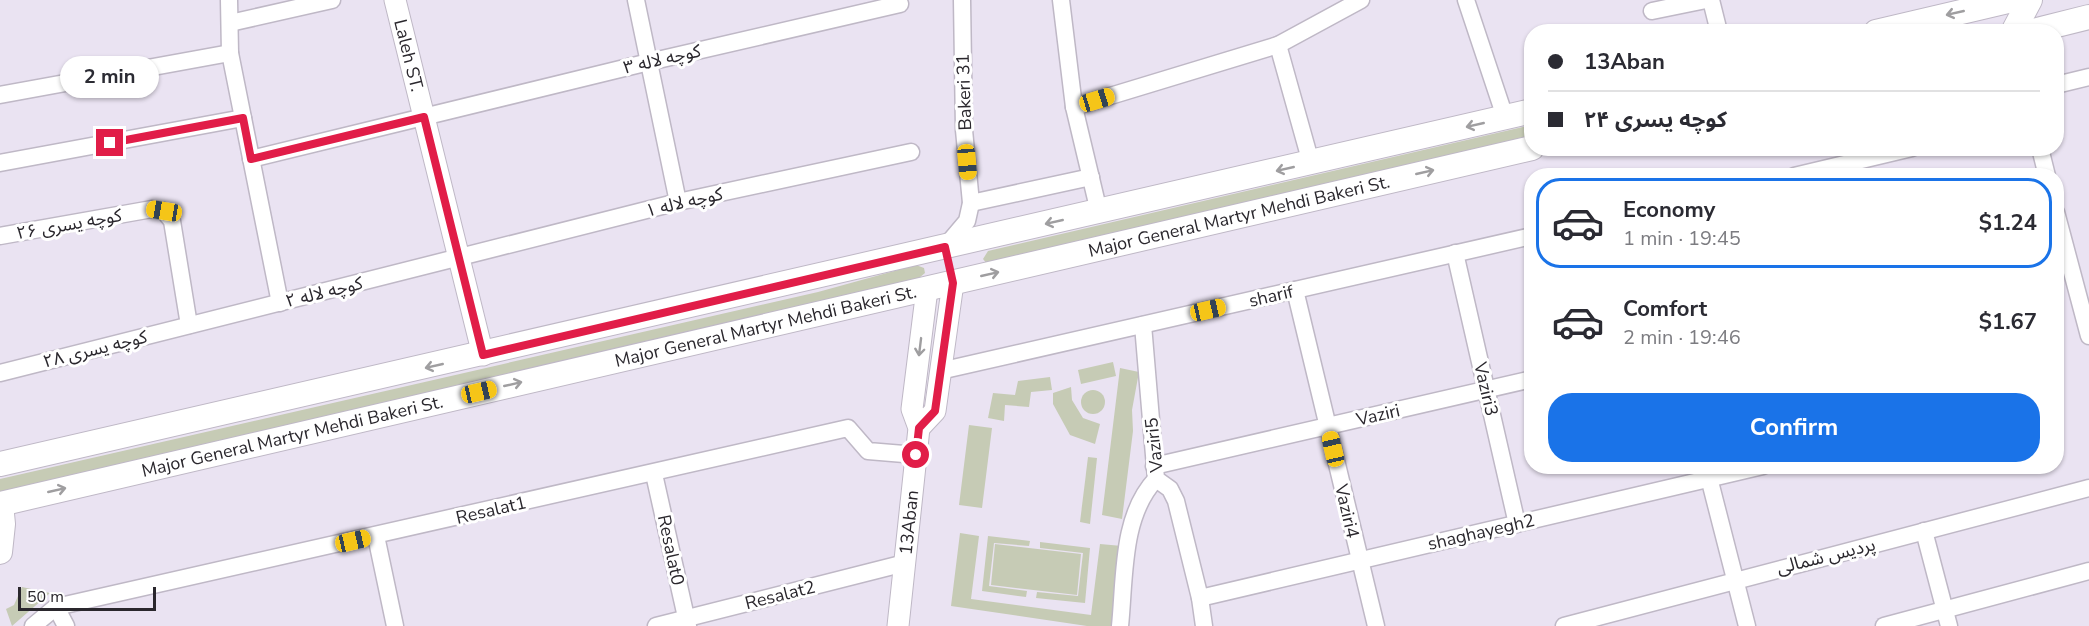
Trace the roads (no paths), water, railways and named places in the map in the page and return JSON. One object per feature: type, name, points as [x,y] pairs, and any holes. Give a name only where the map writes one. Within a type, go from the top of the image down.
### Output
[{"type":"main road","points":[[1910,24],[2012,0]]},
{"type":"main road","points":[[2017,24],[2030,0]]},
{"type":"main road","points":[[2061,24],[2089,17]]},
{"type":"main road","name":"Major General Martyr Mehdi Bakeri St.","points":[[0,464],[483,355],[1524,113]]},
{"type":"main road","name":"Major General Martyr Mehdi Bakeri St.","points":[[0,504],[927,290],[1524,149]]},
{"type":"main road","points":[[945,247],[953,283]]},
{"type":"main road","points":[[927,290],[945,247]]},
{"type":"main road","points":[[0,504],[3,524],[0,552]]},
{"type":"street","points":[[229,0],[230,53],[280,303]]},
{"type":"street","points":[[230,23],[332,0]]},
{"type":"street","name":"Laleh ST.","points":[[395,0],[483,355]]},
{"type":"street","points":[[636,0],[678,202]]},
{"type":"street","name":"Bakeri 31","points":[[945,247],[967,221],[971,203],[964,130],[962,0]]},
{"type":"street","points":[[1061,0],[1074,107],[1099,212]]},
{"type":"street","points":[[1074,107],[1278,45],[1361,0]]},
{"type":"street","points":[[1466,0],[1505,117]]},
{"type":"street","points":[[1652,11],[1708,0],[1716,24]]},
{"type":"street","name":"کوچه لاله ۳","points":[[251,159],[649,62],[900,4]]},
{"type":"street","points":[[1278,45],[1311,163]]},
{"type":"street","points":[[0,95],[230,53]]},
{"type":"street","points":[[2064,83],[2089,77]]},
{"type":"street","points":[[0,163],[243,118]]},
{"type":"street","name":"کوچه لاله ۱","points":[[459,258],[678,202],[911,152]]},
{"type":"street","points":[[1843,168],[1884,156]]},
{"type":"street","points":[[971,203],[1091,177]]},
{"type":"street","name":"کوچه یسری ۲۶","points":[[0,236],[152,209],[164,211],[172,221],[189,325]]},
{"type":"street","name":"sharif","points":[[940,371],[1524,238]]},
{"type":"street","name":"Vaziri3","points":[[1455,253],[1517,524]]},
{"type":"street","name":"کوچه لاله ۲","points":[[189,325],[459,258]]},
{"type":"street","points":[[2064,263],[2089,336]]},
{"type":"street","name":"13Aban","points":[[898,626],[919,428],[935,411],[953,283]]},
{"type":"street","points":[[919,428],[912,409],[927,290]]},
{"type":"street","name":"Vaziri4","points":[[1295,290],[1376,626]]},
{"type":"street","name":"کوچه یسری ۲۸","points":[[0,373],[189,325]]},
{"type":"street","name":"Vaziri5","points":[[1143,325],[1155,473],[1170,489],[1176,501],[1200,598],[1204,626]]},
{"type":"street","name":"Vaziri","points":[[1155,473],[1327,426],[1524,381]]},
{"type":"street","name":"Resalat1","points":[[56,607],[654,474],[848,428],[868,451],[916,455]]},
{"type":"street","points":[[1120,626],[1131,527],[1144,492],[1155,473]]},
{"type":"street","name":"Resalat0","points":[[654,474],[687,622]]},
{"type":"street","name":"shaghayegh2","points":[[1200,598],[1517,524],[1704,474]]},
{"type":"street","points":[[1708,474],[1747,626]]},
{"type":"street","name":"پردیس شمالی","points":[[1564,626],[2089,488]]},
{"type":"street","points":[[1924,531],[1947,618]]},
{"type":"street","points":[[376,536],[395,626]]},
{"type":"street","name":"Resalat2","points":[[656,626],[687,622],[904,563]]},
{"type":"street","points":[[1884,626],[1947,618],[2089,571]]},
{"type":"street","points":[[33,626],[56,607],[66,626]]}]
